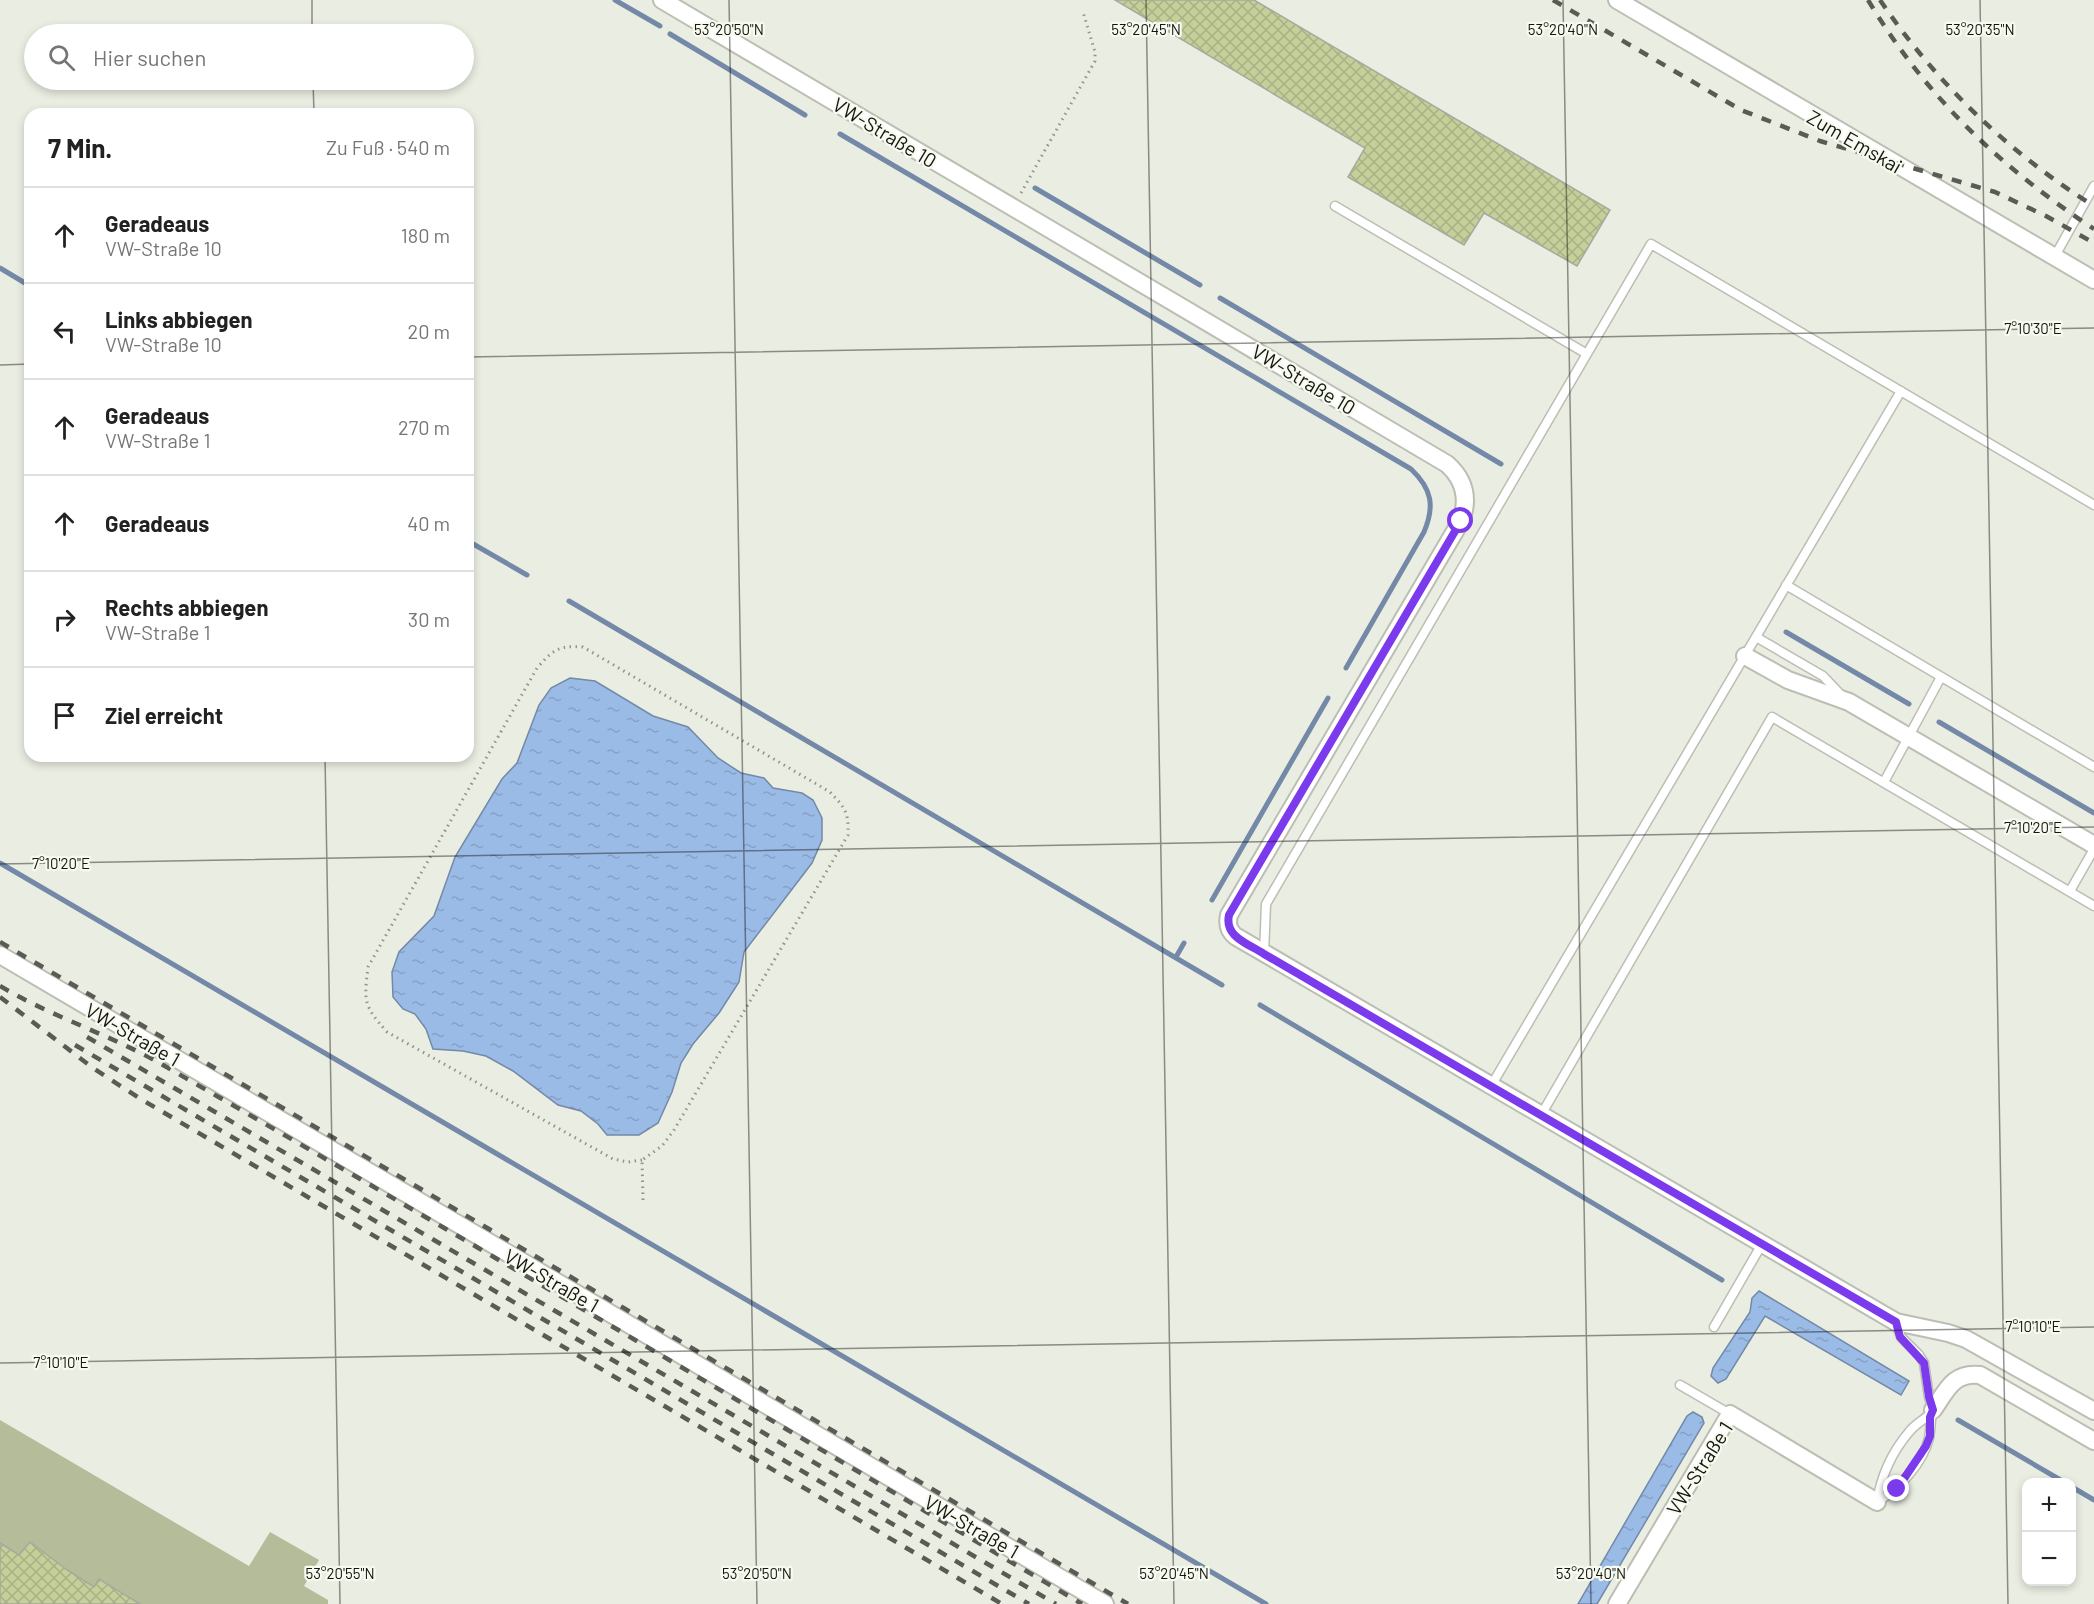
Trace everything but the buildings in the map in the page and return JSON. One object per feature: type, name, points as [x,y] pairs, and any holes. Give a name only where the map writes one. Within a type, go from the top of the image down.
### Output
[{"type":"street","name":"VW-Straße 10","points":[[662,0],[1447,464],[1460,477],[1466,504],[1461,521],[1229,915],[1227,922],[1230,931],[1264,954]]},
{"type":"street","name":"Zum Emskai","points":[[1617,0],[2094,280]]},
{"type":"street","points":[[1744,656],[1788,680],[1849,702],[2094,847]]},
{"type":"street","points":[[1264,954],[1896,1322],[1966,1339],[2094,1411]]},
{"type":"street","name":"VW-Straße 1","points":[[0,955],[1105,1604]]},
{"type":"street","points":[[1933,1410],[1958,1377],[1980,1375],[2094,1441]]},
{"type":"street","name":"VW-Straße 1","points":[[1617,1604],[1730,1414],[1877,1502]]},
{"type":"lane","points":[[2055,256],[2094,186]]},
{"type":"lane","points":[[1335,206],[1587,354]]},
{"type":"lane","points":[[1264,954],[1266,904],[1651,244],[2094,505]]},
{"type":"lane","points":[[1491,1086],[1901,391]]},
{"type":"lane","points":[[1786,585],[2094,767]]},
{"type":"lane","points":[[1756,637],[1823,676],[1849,702]]},
{"type":"lane","points":[[1884,782],[1941,677]]},
{"type":"lane","points":[[1541,1115],[1772,717],[2094,906]]},
{"type":"lane","points":[[2070,891],[2094,847]]},
{"type":"lane","points":[[1714,1327],[1762,1244]]},
{"type":"lane","points":[[1877,1502],[1897,1489],[1921,1456],[1930,1436],[1930,1417],[1933,1410],[1924,1363],[1900,1337],[1896,1322]]},
{"type":"lane","points":[[1680,1384],[1730,1414]]},
{"type":"lane","points":[[1877,1502],[1884,1473],[1905,1437],[1933,1410]]},
{"type":"path","points":[[1013,207],[1095,61],[1095,52],[1083,12]]},
{"type":"path","points":[[564,646],[583,647],[830,792],[843,806],[849,818],[848,835],[674,1130],[662,1146],[642,1160],[628,1162],[613,1160],[387,1032],[372,1015],[364,996],[368,967],[537,668],[549,655],[564,646]]},
{"type":"path","points":[[642,1160],[643,1200]]},
{"type":"green space","points":[[0,1420],[249,1566],[270,1532],[319,1560],[304,1586],[328,1600],[328,1604],[123,1604],[127,1596],[100,1579],[94,1587],[30,1542],[15,1560],[5,1554],[8,1548],[0,1543]]},
{"type":"water","points":[[570,678],[595,681],[653,716],[688,727],[718,758],[741,773],[764,778],[773,788],[802,793],[813,800],[822,818],[822,840],[812,863],[744,952],[739,982],[681,1063],[672,1092],[658,1123],[639,1135],[607,1135],[598,1124],[581,1111],[558,1105],[513,1071],[486,1056],[463,1051],[433,1049],[426,1029],[415,1014],[403,1009],[393,997],[392,972],[399,952],[434,916],[455,857],[502,779],[517,763],[539,705],[551,688]]},
{"type":"water","points":[[1759,1291],[1909,1381],[1901,1395],[1765,1316],[1726,1379],[1718,1383],[1711,1376],[1713,1368],[1750,1312],[1752,1298]]},
{"type":"water","points":[[1693,1412],[1702,1417],[1704,1423],[1597,1604],[1578,1604],[1687,1416]]},
{"type":"waterway","points":[[615,0],[660,26]]},
{"type":"waterway","points":[[670,34],[805,115]]},
{"type":"waterway","points":[[840,134],[1411,469],[1418,476],[1427,491],[1430,506],[1424,532],[1346,668]]},
{"type":"waterway","points":[[1035,188],[1200,285]]},
{"type":"waterway","points":[[0,268],[24,282]]},
{"type":"waterway","points":[[1220,298],[1501,464]]},
{"type":"waterway","points":[[474,544],[527,575]]},
{"type":"waterway","points":[[569,601],[1222,985]]},
{"type":"waterway","points":[[1786,632],[1909,704]]},
{"type":"waterway","points":[[1212,900],[1328,698]]},
{"type":"waterway","points":[[1939,722],[2094,813]]},
{"type":"waterway","points":[[0,863],[1266,1604]]},
{"type":"waterway","points":[[1176,957],[1184,943]]},
{"type":"waterway","points":[[1260,1005],[1722,1280]]},
{"type":"waterway","points":[[1958,1420],[2057,1478]]},
{"type":"waterway","points":[[2076,1489],[2094,1500]]},
{"type":"railway","points":[[1553,0],[1741,110],[1820,141],[1995,192],[2046,216],[2094,243]]},
{"type":"railway","points":[[1868,0],[1915,68],[1967,128],[2027,180],[2094,229]]},
{"type":"railway","points":[[1880,0],[1925,60],[1976,114],[2033,163],[2094,206]]},
{"type":"railway","points":[[0,942],[1128,1604]]},
{"type":"railway","points":[[0,986],[163,1065],[1082,1604]]},
{"type":"railway","points":[[0,997],[93,1068],[139,1098],[1002,1604]]},
{"type":"railway","points":[[87,1037],[1056,1604]]},
{"type":"railway","points":[[75,1045],[1029,1604]]},
{"type":"route","points":[[1461,521],[1229,915],[1227,922],[1230,931],[1264,954],[1896,1322],[1900,1337],[1924,1363],[1927,1390],[1933,1410],[1930,1417],[1930,1436],[1926,1446],[1897,1489]]}]
